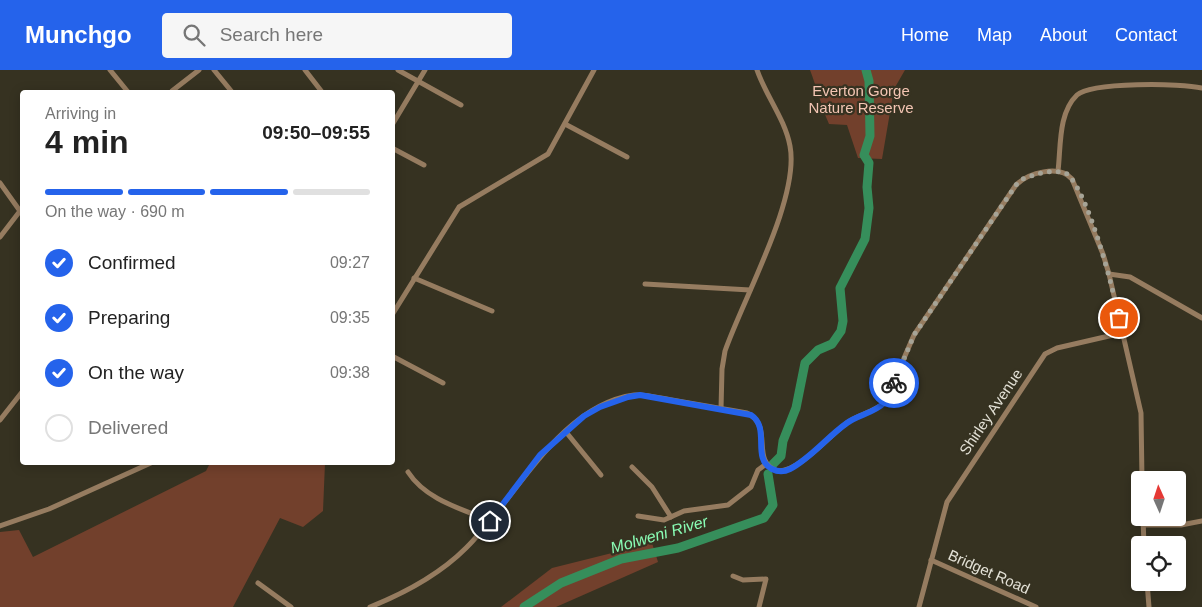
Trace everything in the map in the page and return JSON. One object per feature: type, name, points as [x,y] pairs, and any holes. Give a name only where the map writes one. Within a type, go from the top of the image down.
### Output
[{"type":"street","points":[[110,70],[126,90]]},
{"type":"street","points":[[173,90],[199,70]]},
{"type":"street","points":[[214,70],[230,90]]},
{"type":"street","points":[[305,70],[320,90]]},
{"type":"street","points":[[398,70],[460,105]]},
{"type":"street","points":[[395,119],[425,70]]},
{"type":"street","points":[[395,310],[414,278],[436,248],[459,208],[546,156],[594,70]]},
{"type":"street","points":[[721,409],[723,360],[784,205],[792,167],[788,137],[756,70]]},
{"type":"street","points":[[1058,171],[1063,124],[1070,105],[1079,93],[1086,90],[1164,84],[1202,88]]},
{"type":"street","points":[[565,124],[627,157]]},
{"type":"street","points":[[395,150],[424,165]]},
{"type":"street","points":[[370,607],[404,592],[436,573],[461,553],[490,521],[540,455],[596,409],[635,395],[747,413],[757,420],[762,429],[762,455],[766,464],[778,471],[792,468],[849,422],[885,402],[890,394],[911,340],[1016,185],[1030,176],[1058,171],[1069,176],[1076,185],[1109,274],[1142,422],[1142,471]]},
{"type":"street","points":[[0,183],[20,208]]},
{"type":"street","points":[[0,237],[20,212]]},
{"type":"street","points":[[1109,274],[1130,277],[1202,318]]},
{"type":"street","points":[[414,278],[492,311]]},
{"type":"street","points":[[645,284],[750,290]]},
{"type":"street","name":"Shirley Avenue","points":[[919,607],[951,494],[1045,354],[1057,348],[1122,333]]},
{"type":"street","points":[[395,358],[443,383]]},
{"type":"street","points":[[0,420],[20,395]]},
{"type":"street","points":[[566,432],[601,475]]},
{"type":"street","points":[[638,516],[662,520],[684,511],[728,506],[751,487],[758,470],[766,464]]},
{"type":"street","points":[[0,526],[49,509],[146,465]]},
{"type":"street","points":[[632,467],[652,487],[671,517]]},
{"type":"street","points":[[408,472],[417,485],[428,494],[490,521]]},
{"type":"street","points":[[1186,524],[1202,520]]},
{"type":"street","name":"Bridget Road","points":[[931,560],[1036,607]]},
{"type":"street","points":[[733,576],[743,580],[766,578],[760,607]]},
{"type":"street","points":[[258,583],[291,607]]},
{"type":"street","points":[[1149,591],[1150,607]]},
{"type":"green space","name":"Everton Gorge Nature Reserve","points":[[810,70],[905,70],[894,89],[882,159],[858,158],[847,125],[829,124]]},
{"type":"green space","points":[[209,465],[325,465],[323,511],[303,527],[280,518],[233,607],[0,607],[0,532],[19,530],[33,557],[206,471]]},
{"type":"green space","points":[[652,543],[658,562],[556,607],[501,607],[552,568]]},
{"type":"waterway","name":"Molweni River","points":[[773,464],[781,456],[783,441],[796,408],[805,363],[818,350],[832,344],[841,331],[843,321],[840,288],[865,239],[869,208],[867,187],[869,163],[864,155],[870,136],[869,81],[866,70]]},
{"type":"waterway","name":"Molweni River","points":[[524,607],[561,583],[621,559],[678,548],[764,518],[773,505],[768,474]]},
{"type":"way so far","points":[[894,383],[911,340],[1016,185],[1030,176],[1058,171],[1066,173],[1076,185],[1106,260],[1119,318]]},
{"type":"route","points":[[490,521],[544,452],[584,416],[600,407],[628,397],[635,395],[650,396],[747,413],[759,422],[761,427],[762,455],[765,463],[772,469],[783,471],[796,465],[849,422],[882,405],[888,398],[894,383]]}]
